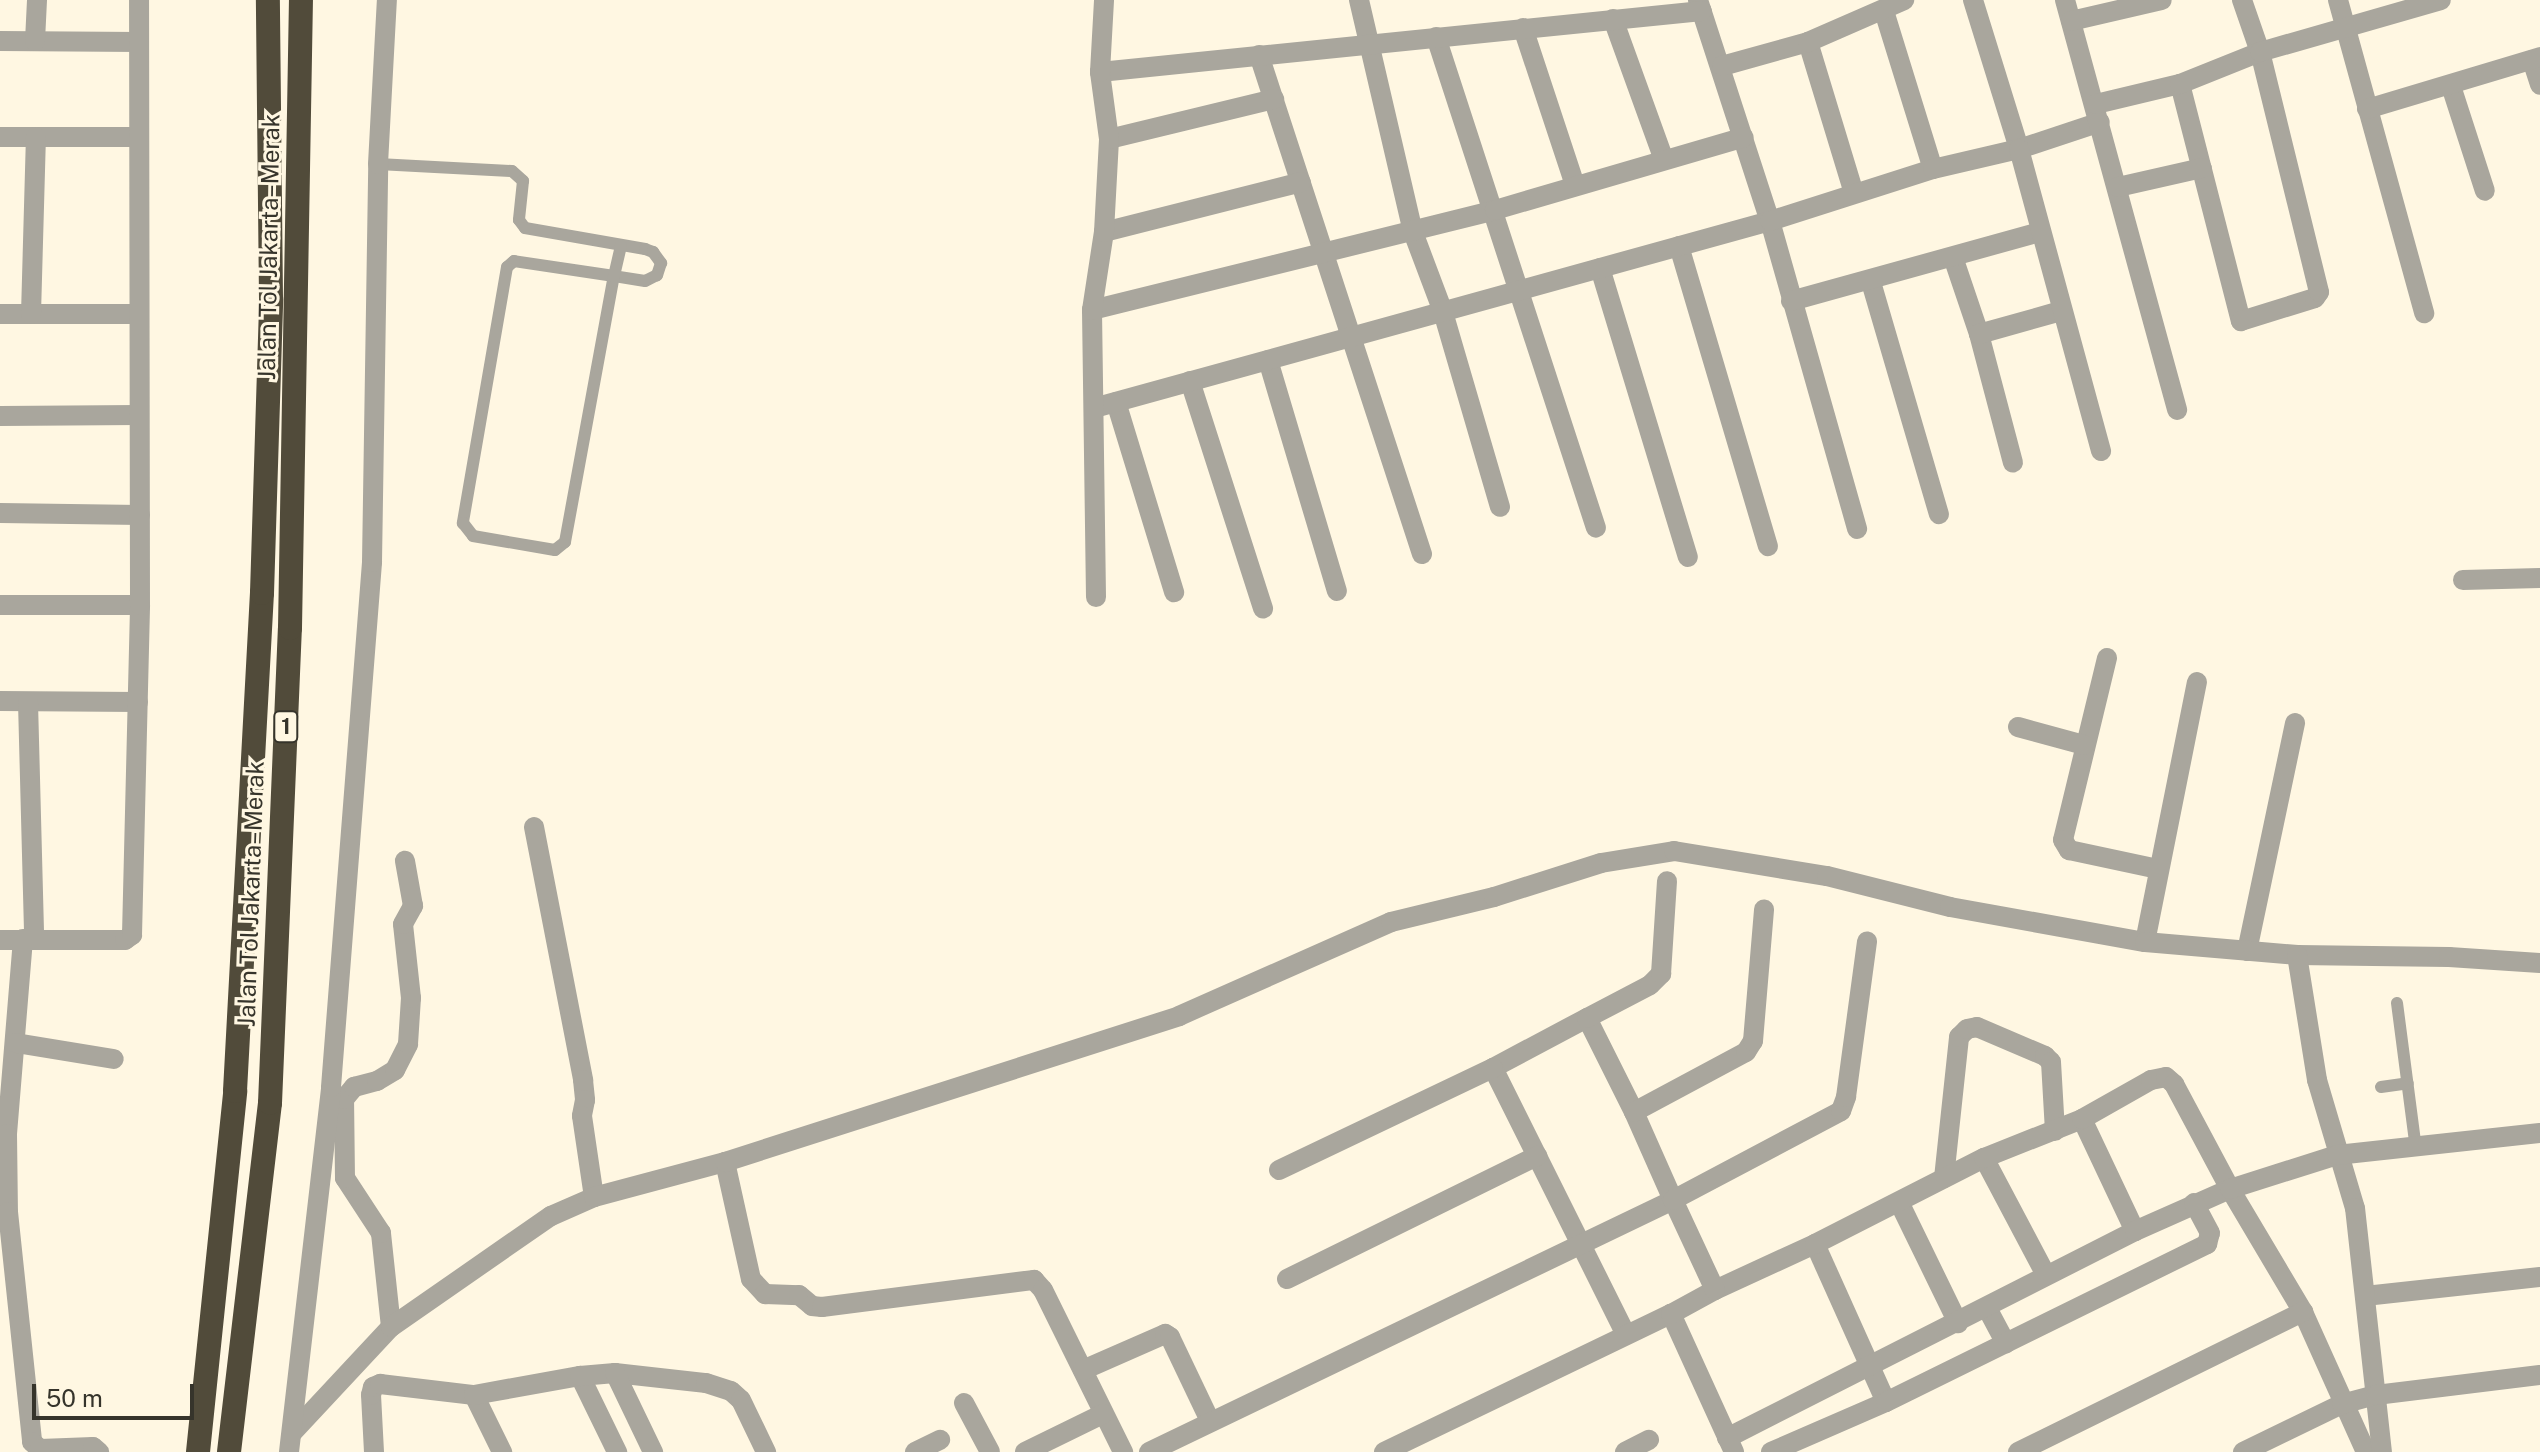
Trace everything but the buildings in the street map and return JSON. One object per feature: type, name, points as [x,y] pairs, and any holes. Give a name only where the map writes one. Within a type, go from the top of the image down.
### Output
[{"type":"highway","name":"Jalan Tol Jakarta–Merak","points":[[198,1452],[235,1091],[262,593],[271,299],[268,0]]},
{"type":"highway","name":"Jalan Tol Jakarta–Merak","points":[[229,1452],[271,1087],[290,628],[301,0]]},
{"type":"street","points":[[35,41],[37,0]]},
{"type":"street","points":[[0,940],[125,940],[132,935],[140,605],[139,0]]},
{"type":"street","points":[[291,1443],[331,1087],[372,562],[378,164],[387,0]]},
{"type":"street","points":[[1096,597],[1092,310],[1104,232],[1109,139],[1100,72],[1104,0]]},
{"type":"street","points":[[1359,0],[1413,232],[1443,312],[1500,507]]},
{"type":"street","points":[[1722,66],[1808,42],[1904,0]]},
{"type":"street","points":[[1973,0],[2019,149],[2039,232],[2101,451]]},
{"type":"street","points":[[2065,0],[2177,410]]},
{"type":"street","points":[[2180,84],[2241,321],[2318,296],[2260,52],[2242,0]]},
{"type":"street","points":[[2338,0],[2424,313]]},
{"type":"street","points":[[1094,408],[1770,221],[1933,169],[2019,149],[2098,113],[2260,52],[2441,0]]},
{"type":"street","points":[[2071,21],[2156,1]]},
{"type":"street","points":[[1100,72],[1613,19],[1649,8],[1700,6],[1770,221],[1857,529]]},
{"type":"street","points":[[1884,11],[1933,169]]},
{"type":"street","points":[[1613,19],[1664,160]]},
{"type":"street","points":[[1523,28],[1575,185]]},
{"type":"street","points":[[1436,37],[1495,210],[1596,528]]},
{"type":"street","points":[[0,41],[139,42]]},
{"type":"street","points":[[1808,42],[1854,193]]},
{"type":"street","points":[[1259,55],[1422,554]]},
{"type":"street","points":[[2367,109],[2536,58],[2540,85]]},
{"type":"street","points":[[2451,86],[2485,191]]},
{"type":"street","points":[[1109,139],[1274,99]]},
{"type":"street","points":[[0,137],[138,137]]},
{"type":"street","points":[[31,314],[36,137]]},
{"type":"street","points":[[1092,310],[1413,232],[1744,137]]},
{"type":"street","points":[[2118,187],[2202,168]]},
{"type":"street","points":[[1104,232],[1301,182]]},
{"type":"street","points":[[1791,301],[1871,282],[2039,232]]},
{"type":"street","points":[[1679,246],[1768,546]]},
{"type":"street","points":[[1953,257],[1979,334],[2013,463]]},
{"type":"street","points":[[1600,268],[1688,557]]},
{"type":"street","points":[[1871,282],[1939,514]]},
{"type":"street","points":[[1979,334],[2061,311]]},
{"type":"street","points":[[0,314],[138,314]]},
{"type":"street","points":[[1268,360],[1337,591]]},
{"type":"street","points":[[1190,381],[1263,609]]},
{"type":"street","points":[[1116,402],[1174,592]]},
{"type":"street","points":[[0,416],[138,415]]},
{"type":"street","points":[[0,513],[140,515]]},
{"type":"street","points":[[2463,580],[2540,578]]},
{"type":"street","points":[[0,605],[140,605]]},
{"type":"street","points":[[2107,658],[2084,745],[2064,843],[2069,850],[2158,869]]},
{"type":"street","points":[[2145,942],[2197,682]]},
{"type":"street","points":[[0,701],[138,702]]},
{"type":"street","points":[[28,702],[29,939],[3,1134],[8,1242],[21,1310],[32,1442],[40,1449],[93,1447],[99,1452]]},
{"type":"street","points":[[2247,951],[2295,723]]},
{"type":"street","points":[[2018,727],[2084,745]]},
{"type":"street","points":[[534,827],[583,1080],[585,1100],[582,1116],[594,1197]]},
{"type":"street","points":[[291,1443],[391,1327],[551,1216],[594,1197],[725,1162],[1179,1016],[1391,922],[1642,854],[1683,851],[1769,865],[1950,907],[2145,942],[2297,955],[2449,957],[2540,963]]},
{"type":"street","points":[[391,1327],[381,1233],[345,1178],[344,1099],[354,1087],[377,1081],[395,1070],[408,1044],[411,998],[403,924],[413,906],[405,861]]},
{"type":"street","points":[[1279,1170],[1493,1068],[1650,985],[1661,974],[1667,881]]},
{"type":"street","points":[[1634,1112],[1746,1052],[1753,1041],[1764,909]]},
{"type":"street","points":[[1149,1452],[1582,1245],[1841,1111],[1846,1097],[1867,941]]},
{"type":"street","points":[[2297,955],[2317,1080],[2355,1208],[2382,1452]]},
{"type":"street","points":[[1587,1018],[1634,1112],[1715,1290]]},
{"type":"street","points":[[1944,1178],[1959,1037],[1967,1029],[1977,1027],[2045,1056],[2051,1062],[2055,1131]]},
{"type":"street","points":[[16,1043],[114,1059]]},
{"type":"street","points":[[1493,1068],[1626,1335]]},
{"type":"street","points":[[1384,1452],[1815,1244],[1984,1158],[2082,1119],[2151,1080],[2166,1077],[2174,1084],[2230,1189],[2303,1312],[2366,1452]]},
{"type":"street","points":[[2082,1119],[2135,1231]]},
{"type":"street","points":[[1671,1314],[1731,1445],[1869,1367],[2046,1275],[2194,1203],[2230,1189],[2337,1155],[2416,1149],[2540,1133]]},
{"type":"street","points":[[1287,1279],[1537,1156]]},
{"type":"street","points":[[1984,1158],[2046,1275]]},
{"type":"street","points":[[725,1162],[751,1279],[760,1292],[799,1295],[812,1306],[822,1307],[1034,1280],[1043,1290],[1123,1452]]},
{"type":"street","points":[[1899,1202],[1958,1323]]},
{"type":"street","points":[[1771,1452],[1886,1402],[2207,1244],[2210,1233],[2194,1203]]},
{"type":"street","points":[[1815,1244],[1886,1402]]},
{"type":"street","points":[[2365,1296],[2540,1277]]},
{"type":"street","points":[[1987,1308],[2006,1343]]},
{"type":"street","points":[[2018,1452],[2303,1312]]},
{"type":"street","points":[[1083,1370],[1165,1334],[1170,1337],[1210,1421]]},
{"type":"street","points":[[615,1373],[653,1452]]},
{"type":"street","points":[[374,1452],[373,1387],[380,1384],[474,1395],[580,1376],[615,1373],[706,1383],[731,1391],[741,1400],[766,1452]]},
{"type":"street","points":[[2243,1452],[2342,1404],[2376,1395],[2540,1375]]},
{"type":"street","points":[[580,1376],[617,1452]]},
{"type":"street","points":[[474,1395],[502,1452]]},
{"type":"street","points":[[964,1403],[990,1452]]},
{"type":"street","points":[[1025,1452],[1103,1414]]},
{"type":"street","points":[[915,1452],[940,1440]]},
{"type":"street","points":[[1625,1452],[1649,1440]]},
{"type":"lane","points":[[378,164],[507,170],[521,175],[519,220],[525,228],[621,246],[653,252],[659,258],[660,269],[649,281],[614,276],[514,261],[507,267],[463,523],[473,536],[555,550],[565,542],[614,276],[621,246]]},
{"type":"lane","points":[[2397,1003],[2416,1149]]},
{"type":"lane","points":[[2381,1087],[2408,1083]]}]
